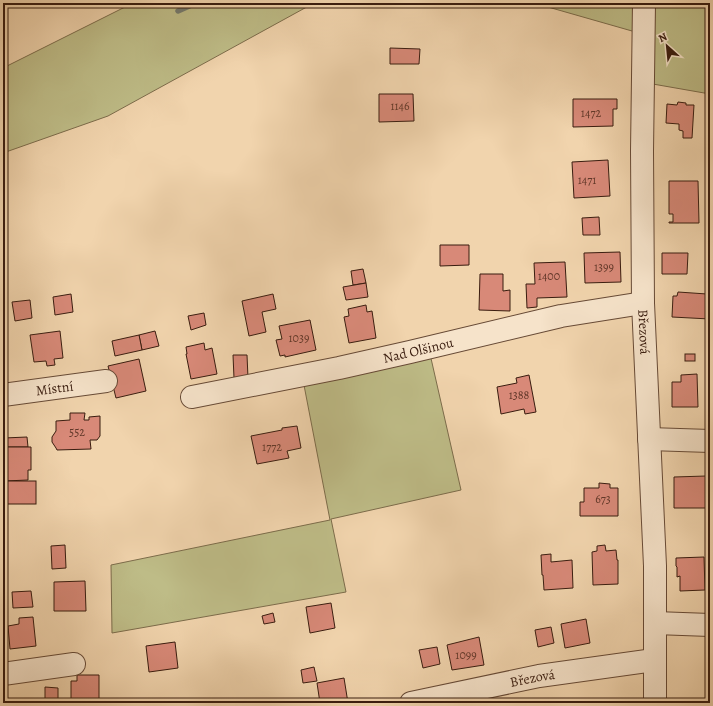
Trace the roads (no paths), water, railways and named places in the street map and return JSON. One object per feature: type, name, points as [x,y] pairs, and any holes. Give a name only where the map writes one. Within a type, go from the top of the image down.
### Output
[{"type":"street","name":"Březová","points":[[644,3],[642,151],[643,303],[655,566],[655,703]]},
{"type":"street","name":"Nad Olšinou","points":[[192,397],[339,368],[561,316],[643,303]]},
{"type":"street","name":"Místní","points":[[3,395],[106,381]]},
{"type":"street","points":[[649,439],[710,441]]},
{"type":"street","points":[[655,624],[710,625]]},
{"type":"street","name":"Březová","points":[[411,703],[539,676],[654,660]]},
{"type":"street","points":[[3,674],[74,664]]},
{"type":"waterway","points":[[178,11],[196,3]]}]
